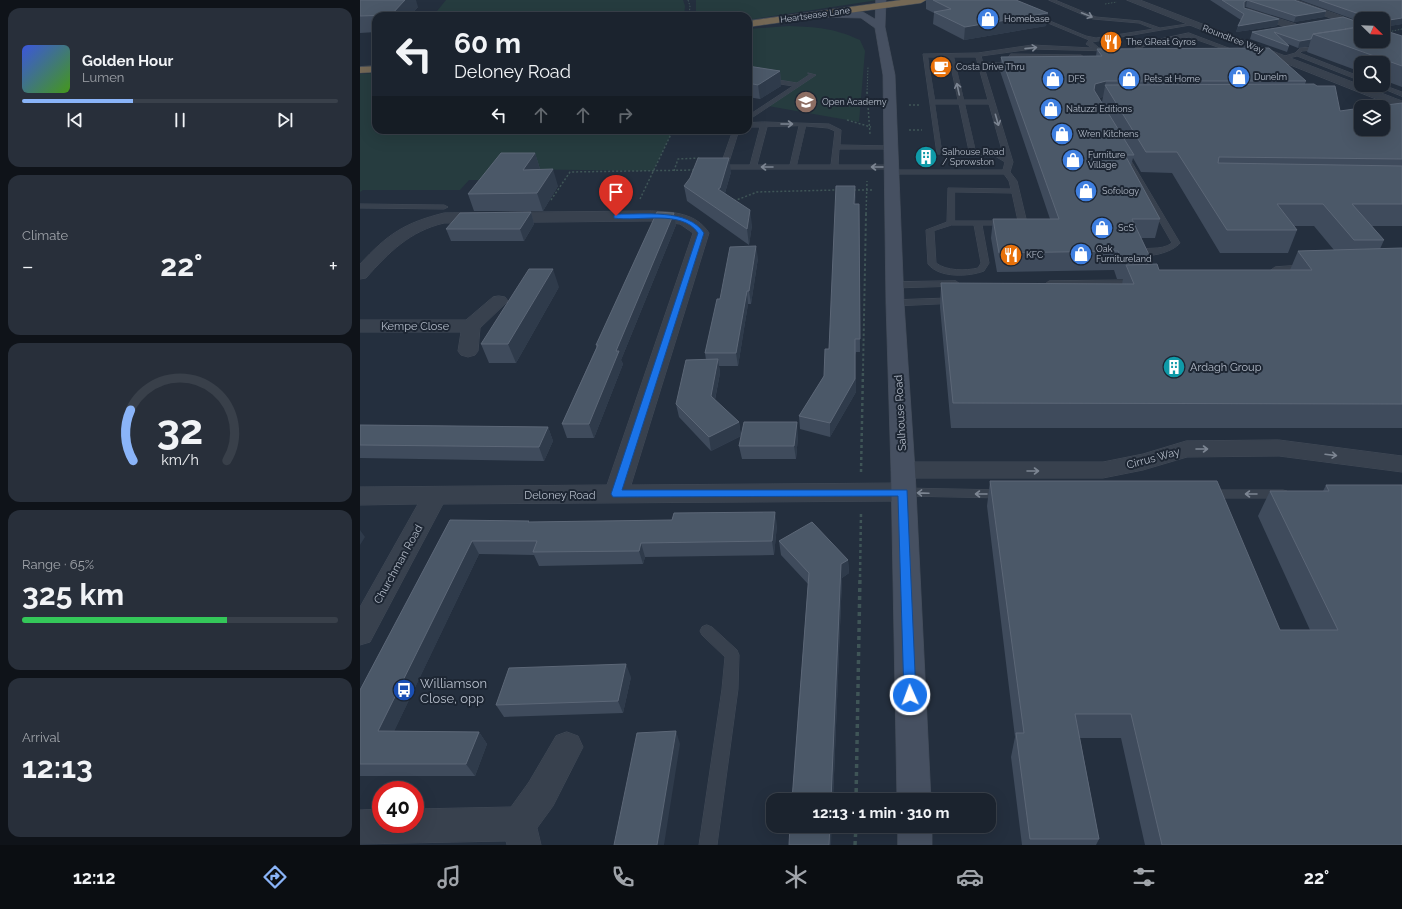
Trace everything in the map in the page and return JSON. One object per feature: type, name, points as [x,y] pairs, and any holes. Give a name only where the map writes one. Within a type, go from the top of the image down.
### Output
[{"type":"highway","name":"Heartsease Lane","points":[[752,23],[823,14],[881,3],[921,0]]},
{"type":"highway","points":[[360,70],[372,69]]},
{"type":"street","name":"Roundtree Way","points":[[1132,0],[1194,24],[1230,46],[1281,58],[1402,105]]},
{"type":"street","points":[[1296,2],[1354,23]]},
{"type":"street","name":"Salhouse Road","points":[[881,3],[880,27],[889,75],[892,147],[894,294],[903,481],[914,793]]},
{"type":"street","points":[[1246,11],[1295,26],[1270,30]]},
{"type":"street","points":[[823,14],[863,16],[871,19],[880,27]]},
{"type":"street","points":[[1322,22],[1344,19]]},
{"type":"street","points":[[1230,46],[1249,34]]},
{"type":"street","points":[[360,274],[395,238],[416,225],[442,213],[460,217],[674,217],[687,220],[696,226],[701,233],[616,494]]},
{"type":"street","points":[[468,351],[471,326],[498,301]]},
{"type":"street","name":"Kempe Close","points":[[360,326],[471,326]]},
{"type":"street","name":"Cirrus Way","points":[[903,481],[1103,470],[1143,462],[1186,449],[1279,448],[1402,464]]},
{"type":"street","name":"Deloney Road","points":[[360,496],[616,494],[903,481]]},
{"type":"street","name":"Churchman Road","points":[[360,633],[435,496]]},
{"type":"street","points":[[360,827],[521,834],[567,747]]},
{"type":"street","points":[[915,833],[916,845]]},
{"type":"lane","points":[[1051,0],[1095,18],[1140,22],[1158,29]]},
{"type":"lane","points":[[1024,11],[1084,38],[1096,40]]},
{"type":"lane","points":[[1098,50],[1089,44],[1090,41],[1194,24]]},
{"type":"lane","points":[[1157,49],[1133,51],[1144,44],[1189,35],[1230,46]]},
{"type":"lane","points":[[987,55],[1032,47],[1064,47],[1072,45],[1084,38]]},
{"type":"lane","points":[[1206,49],[1230,46]]},
{"type":"lane","points":[[1281,58],[1297,54],[1300,50],[1333,46]]},
{"type":"lane","points":[[1064,47],[1076,50],[1117,49]]},
{"type":"lane","points":[[1297,54],[1354,76]]},
{"type":"lane","points":[[1010,162],[999,155],[939,153],[925,55],[1078,56],[1086,59]]},
{"type":"lane","points":[[951,55],[973,154]]},
{"type":"lane","points":[[978,55],[1010,162],[1006,172]]},
{"type":"lane","points":[[981,65],[1024,65]]},
{"type":"lane","points":[[1287,70],[1300,66]]},
{"type":"lane","points":[[752,114],[813,75],[810,74]]},
{"type":"lane","points":[[752,77],[799,85]]},
{"type":"lane","points":[[1390,90],[1402,94]]},
{"type":"lane","points":[[932,102],[992,102]]},
{"type":"lane","points":[[752,124],[803,124],[829,126],[838,130],[834,167]]},
{"type":"lane","points":[[753,167],[764,124]]},
{"type":"lane","points":[[793,167],[803,124]]},
{"type":"lane","points":[[735,134],[724,167],[834,167],[893,176],[1006,172]]},
{"type":"lane","points":[[1120,146],[1176,243],[1169,249],[1158,252],[1141,252]]},
{"type":"lane","points":[[837,147],[892,147]]},
{"type":"lane","points":[[978,223],[985,263],[984,268],[980,270],[959,272],[938,269],[932,264],[930,230],[951,223],[978,223],[1023,223],[1013,181],[1006,172]]},
{"type":"lane","points":[[951,223],[951,190],[1015,191]]},
{"type":"lane","points":[[360,206],[442,213],[450,201]]},
{"type":"lane","points":[[1257,282],[1278,269],[1317,268]]},
{"type":"lane","points":[[1036,284],[1147,283]]},
{"type":"lane","points":[[894,294],[965,284]]},
{"type":"lane","points":[[894,294],[965,301]]},
{"type":"lane","points":[[903,481],[1014,494]]},
{"type":"lane","points":[[1196,494],[1299,494]]},
{"type":"lane","points":[[706,631],[732,656],[730,689],[708,845]]},
{"type":"path","points":[[688,0],[690,4],[689,12]]},
{"type":"path","points":[[1390,32],[1402,29]]},
{"type":"path","points":[[869,62],[867,100],[870,127]]},
{"type":"path","points":[[630,216],[671,134]]},
{"type":"path","points":[[674,171],[678,159],[716,159],[712,170],[724,167]]},
{"type":"path","points":[[534,217],[541,206],[552,199],[570,172],[696,170],[694,177]]},
{"type":"path","points":[[850,190],[893,176]]},
{"type":"path","points":[[729,203],[757,192],[842,190]]},
{"type":"path","points":[[855,845],[856,833]]},
{"type":"green space","points":[[446,0],[683,0],[685,6],[684,12],[436,12]]},
{"type":"green space","points":[[696,0],[878,0],[752,19],[752,12],[696,12]]},
{"type":"green space","points":[[789,26],[808,27],[842,33],[860,40],[865,51],[859,122],[768,106],[797,83],[752,76],[752,29]]},
{"type":"green space","points":[[372,73],[372,134],[671,134],[653,171],[507,169],[486,180],[469,180],[460,190],[363,190],[360,192],[360,74]]},
{"type":"building","points":[[360,0],[405,0],[394,12],[372,12],[372,16],[360,16]]},
{"type":"building","points":[[933,0],[1016,0],[1048,13],[965,27],[934,12],[951,9]]},
{"type":"building","points":[[1222,0],[1247,0],[1244,2],[1244,8],[1279,19],[1238,26],[1244,14]]},
{"type":"building","points":[[1247,0],[1294,0],[1326,11],[1296,16]]},
{"type":"building","points":[[1319,0],[1402,0],[1402,18],[1390,20],[1390,12],[1354,12]]},
{"type":"building","points":[[1343,17],[1354,21],[1354,27],[1313,34],[1311,39],[1300,41],[1274,32],[1289,46],[1252,32]]},
{"type":"building","points":[[1354,28],[1354,48],[1390,48],[1390,32],[1402,36],[1402,66],[1390,62],[1390,56],[1374,56],[1313,34]]},
{"type":"building","points":[[1269,48],[1306,81],[1106,81],[1095,84],[1094,90],[1134,155],[1125,155],[1160,219],[1132,219],[1151,259],[1122,260],[1118,251],[999,253],[993,219],[1059,219],[1001,57],[1102,56],[1097,49]]},
{"type":"building","points":[[752,67],[780,71],[758,85],[752,84]]},
{"type":"building","points":[[1314,84],[1317,86],[1335,86],[1340,111],[1354,109],[1354,136],[1390,136],[1390,105],[1402,103],[1402,159],[1219,157],[1218,163],[1402,166],[1402,204],[1352,204],[1384,240],[1354,240],[1323,204],[1277,204],[1297,230],[1227,230],[1177,152],[1146,152],[1105,85]]},
{"type":"building","points":[[501,153],[535,153],[523,170],[553,169],[537,193],[468,194]]},
{"type":"building","points":[[698,158],[729,158],[720,188],[718,189],[750,210],[747,229],[684,186],[690,178]]},
{"type":"building","points":[[836,186],[855,186],[854,204],[859,204],[860,339],[855,339],[855,379],[830,423],[799,416],[824,376],[825,349],[829,349]]},
{"type":"building","points":[[531,212],[520,229],[446,229],[460,213]]},
{"type":"building","points":[[657,212],[674,213],[616,351],[619,351],[589,424],[562,424],[598,345],[596,345]]},
{"type":"building","points":[[756,246],[749,291],[747,291],[736,353],[705,353],[717,299],[720,299],[730,247]]},
{"type":"building","name":"Ardagh Group","points":[[1402,248],[1402,404],[953,403],[941,283],[1134,284],[1126,265],[1157,264],[1159,270],[1312,270],[1298,251]]},
{"type":"building","points":[[529,269],[553,269],[508,344],[481,344]]},
{"type":"building","points":[[718,359],[711,396],[739,422],[709,437],[676,404],[686,360]]},
{"type":"building","points":[[744,422],[797,422],[794,446],[739,446]]},
{"type":"building","points":[[360,425],[548,427],[539,447],[360,445]]},
{"type":"building","points":[[990,481],[1217,481],[1280,630],[1338,630],[1270,491],[1329,491],[1326,485],[1402,485],[1402,845],[1162,845],[1131,714],[1075,714],[1099,839],[1030,839],[1016,733],[1024,733]]},
{"type":"building","points":[[775,512],[772,541],[641,543],[639,551],[533,552],[537,541],[472,541],[378,731],[479,732],[466,764],[360,764],[360,690],[450,520],[529,521],[528,522],[672,520],[674,513]]},
{"type":"building","points":[[812,522],[848,560],[841,564],[831,793],[793,793],[809,573],[779,541]]},
{"type":"building","points":[[626,664],[618,701],[496,705],[509,668]]},
{"type":"building","points":[[676,731],[657,845],[614,845],[637,733]]},
{"type":"building","points":[[790,833],[830,833],[829,845],[789,845]]},
{"type":"place","name":"Homebase","points":[[988,19]]},
{"type":"place","name":"The GReat Gyros","points":[[1111,42]]},
{"type":"place","name":"Costa Drive Thru","points":[[941,67]]},
{"type":"place","name":"Dunelm","points":[[1239,77]]},
{"type":"place","name":"DFS","points":[[1053,79]]},
{"type":"place","name":"Pets at Home","points":[[1129,79]]},
{"type":"place","name":"Open Academy","points":[[806,102]]},
{"type":"place","name":"Natuzzi Editions","points":[[1051,109]]},
{"type":"place","name":"Wren Kitchens","points":[[1062,134]]},
{"type":"place","name":"Salhouse Road / Sprowston","points":[[926,157]]},
{"type":"place","name":"Furniture Village","points":[[1073,160]]},
{"type":"place","name":"Sofology","points":[[1086,191]]},
{"type":"place","name":"ScS","points":[[1102,228]]},
{"type":"place","name":"Oak Furnitureland","points":[[1081,254]]},
{"type":"place","name":"KFC","points":[[1011,255]]},
{"type":"place","name":"Ardagh Group","points":[[1174,367]]},
{"type":"place","name":"Williamson Close, opp","points":[[404,690]]},
{"type":"route","points":[[616,216],[674,217],[687,220],[696,226],[701,233],[616,494],[903,492],[910,695]]}]
